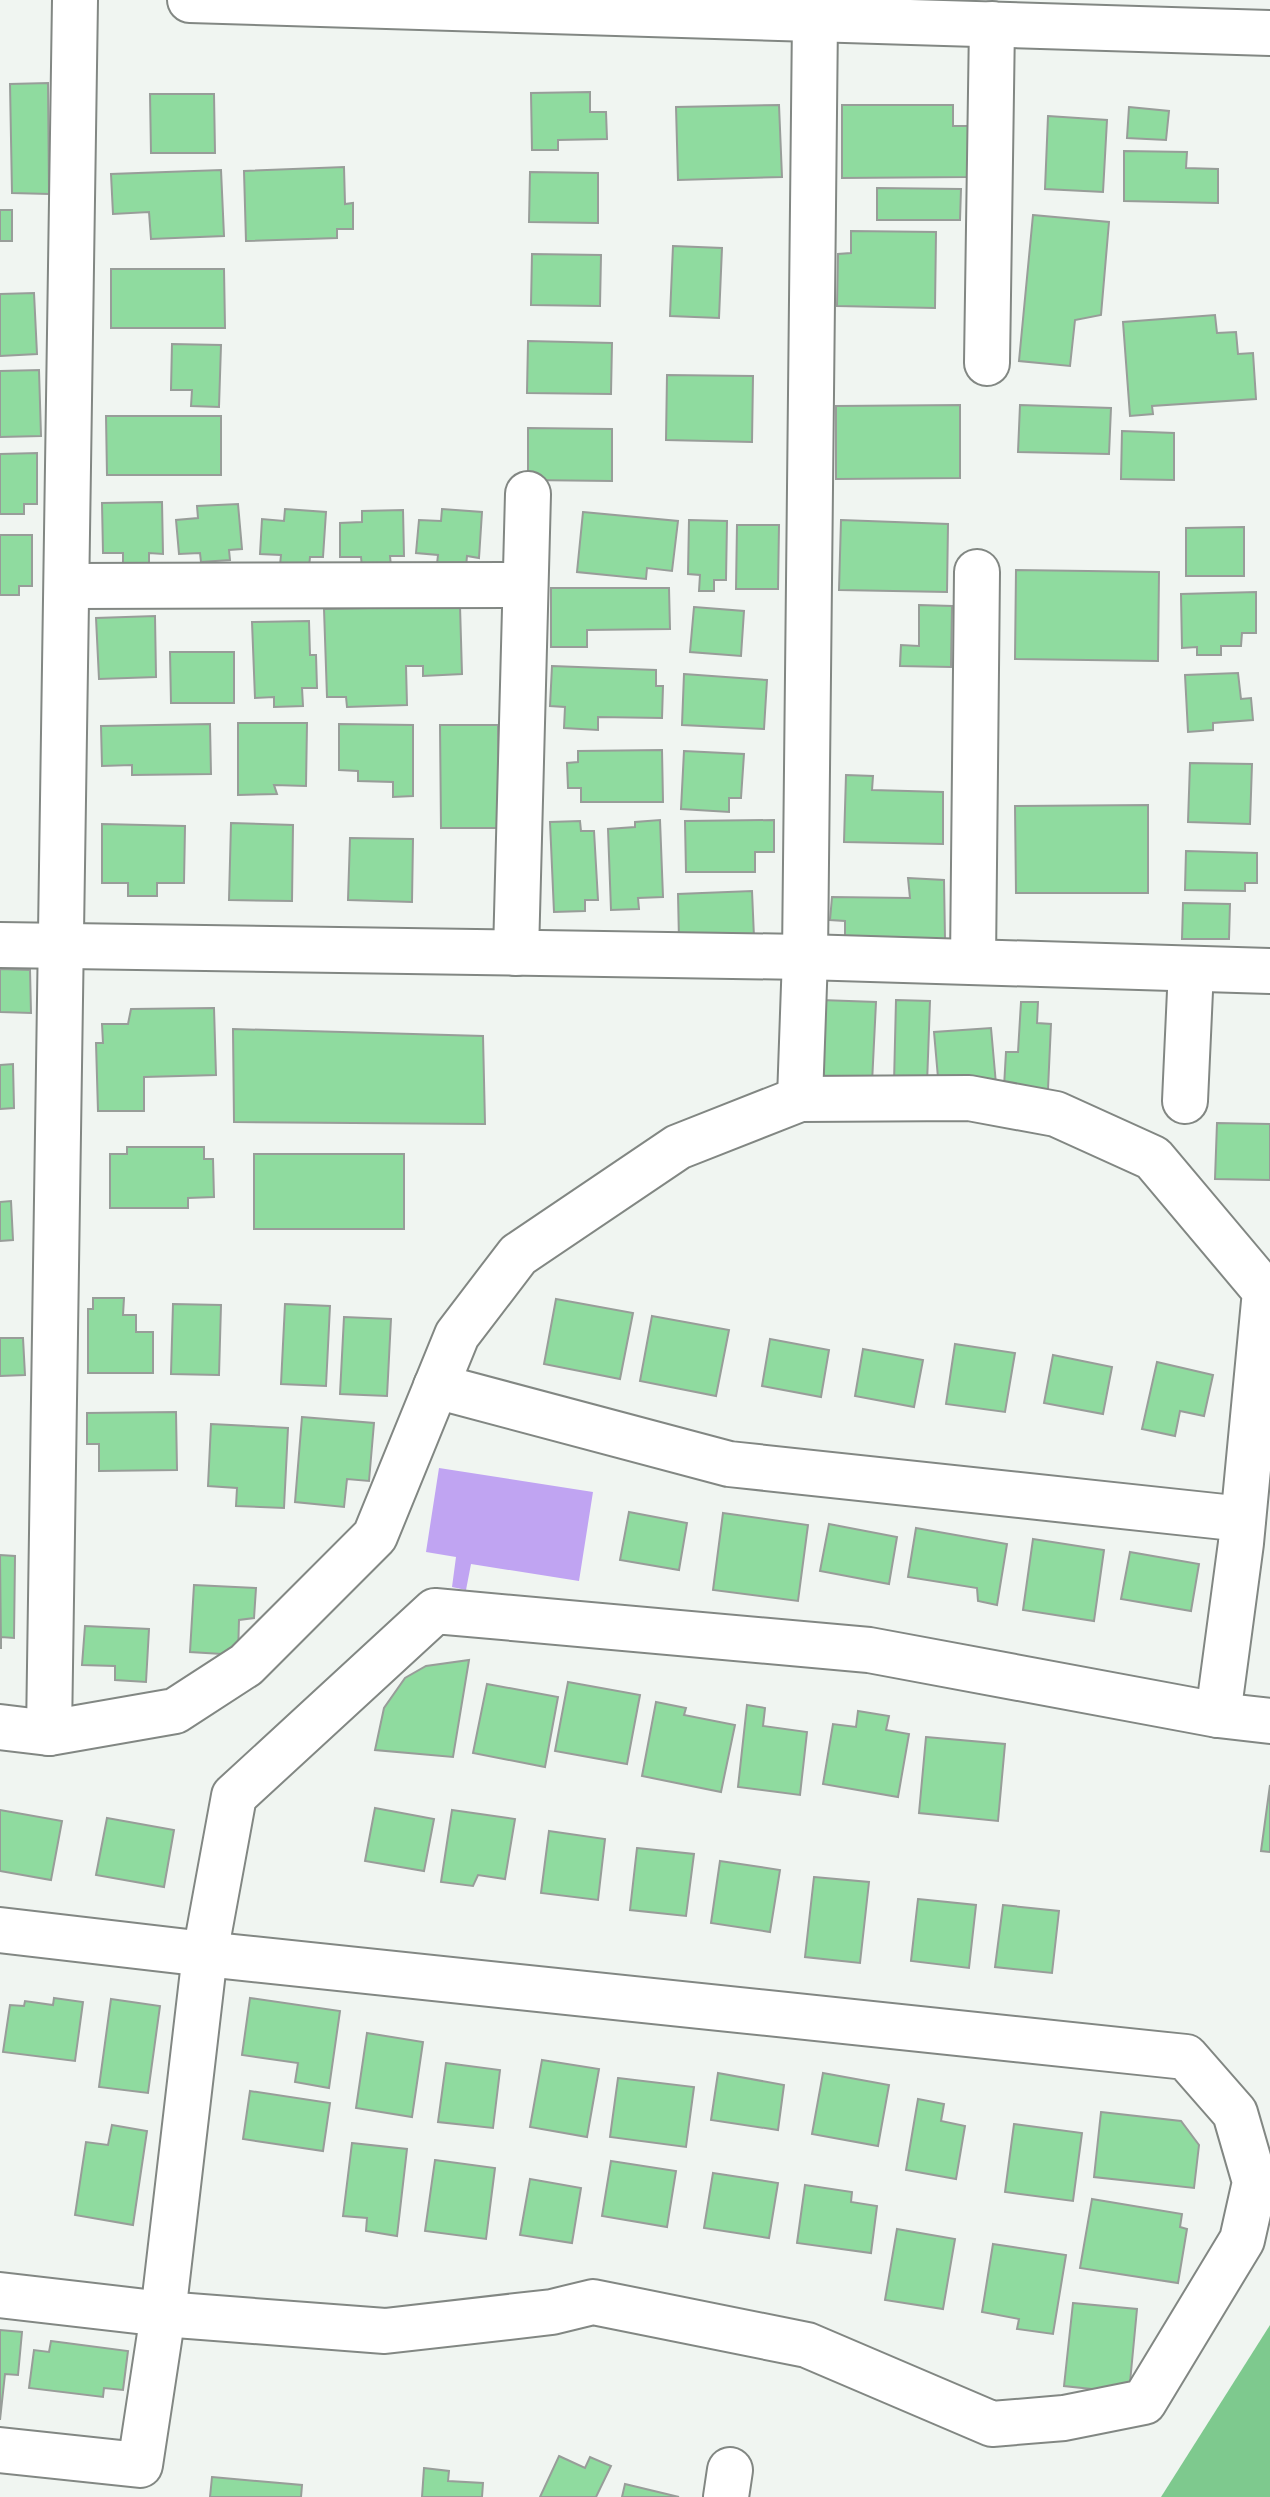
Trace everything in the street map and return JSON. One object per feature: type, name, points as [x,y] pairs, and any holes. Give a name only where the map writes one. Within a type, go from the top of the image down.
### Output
[{"type":"street","points":[[49,1733],[75,0]]},
{"type":"street","points":[[190,0],[1270,33]]},
{"type":"street","points":[[800,1099],[805,957],[815,19]]},
{"type":"street","points":[[987,363],[992,24]]},
{"type":"street","points":[[516,953],[528,494]]},
{"type":"street","points":[[973,962],[977,572]]},
{"type":"street","points":[[67,586],[525,585]]},
{"type":"street","points":[[0,945],[805,957],[1270,971]]},
{"type":"street","points":[[1185,1101],[1191,969]]},
{"type":"street","points":[[0,1727],[49,1733],[175,1711],[246,1665],[375,1536],[457,1335],[518,1255],[678,1147],[800,1099],[969,1098],[1056,1114],[1153,1158],[1265,1291],[1251,1536],[1218,1715]]},
{"type":"street","points":[[436,1386],[729,1464],[1251,1536]]},
{"type":"street","points":[[0,2450],[140,2465],[163,2314],[205,1954],[234,1796],[435,1611],[869,1650],[1218,1715],[1270,1721]]},
{"type":"street","points":[[0,1930],[1186,2057],[1235,2113],[1262,2179],[1242,2240],[1144,2402],[1064,2418],[992,2424],[807,2345],[593,2302],[552,2312],[385,2331],[163,2314],[0,2295]]},
{"type":"green space","points":[[1270,2325],[1270,2497],[1161,2497]]},
{"type":"shaded area","points":[[439,1468],[593,1492],[579,1581],[471,1564],[466,1590],[452,1587],[456,1557],[426,1552]]},
{"type":"building","points":[[48,83],[49,194],[12,193],[10,84]]},
{"type":"building","points":[[590,92],[590,112],[606,112],[607,139],[558,140],[558,150],[532,150],[531,93]]},
{"type":"building","points":[[150,94],[214,94],[215,153],[151,153]]},
{"type":"building","points":[[779,105],[782,177],[678,180],[676,107]]},
{"type":"building","points":[[842,105],[953,105],[953,126],[968,126],[968,177],[842,178]]},
{"type":"building","points":[[1129,107],[1169,111],[1166,140],[1127,138]]},
{"type":"building","points":[[1048,116],[1107,120],[1103,192],[1045,189]]},
{"type":"building","points":[[1124,151],[1187,152],[1186,168],[1218,169],[1218,203],[1124,201]]},
{"type":"building","points":[[344,167],[345,204],[353,203],[353,229],[337,229],[337,238],[246,241],[244,171]]},
{"type":"building","points":[[221,170],[224,236],[151,239],[149,212],[113,214],[111,174]]},
{"type":"building","points":[[530,172],[598,173],[598,223],[529,222]]},
{"type":"building","points":[[877,188],[961,189],[960,220],[877,220]]},
{"type":"building","points":[[0,210],[12,210],[12,241],[0,241]]},
{"type":"building","points":[[1033,215],[1109,222],[1101,315],[1075,320],[1070,366],[1019,361]]},
{"type":"building","points":[[851,231],[936,232],[935,308],[837,306],[838,254],[851,253]]},
{"type":"building","points":[[673,246],[722,248],[719,318],[670,316]]},
{"type":"building","points":[[532,254],[601,255],[600,306],[531,305]]},
{"type":"building","points":[[111,269],[224,269],[225,328],[111,328]]},
{"type":"building","points":[[34,293],[37,354],[0,356],[0,294]]},
{"type":"building","points":[[1215,315],[1217,333],[1236,332],[1238,354],[1253,353],[1256,399],[1152,406],[1153,414],[1130,416],[1123,322]]},
{"type":"building","points":[[528,341],[612,343],[611,394],[527,393]]},
{"type":"building","points":[[172,344],[221,345],[219,407],[191,406],[192,390],[171,390]]},
{"type":"building","points":[[39,370],[41,436],[0,437],[0,371]]},
{"type":"building","points":[[667,375],[753,376],[752,442],[666,440]]},
{"type":"building","points":[[960,405],[960,478],[836,479],[836,406]]},
{"type":"building","points":[[1020,405],[1111,408],[1109,454],[1018,452]]},
{"type":"building","points":[[106,416],[221,416],[221,475],[107,475]]},
{"type":"building","points":[[528,428],[612,429],[612,481],[528,480]]},
{"type":"building","points":[[1122,431],[1174,433],[1174,480],[1121,479]]},
{"type":"building","points":[[37,453],[37,504],[24,504],[24,514],[0,514],[0,454]]},
{"type":"building","points":[[162,502],[163,554],[149,553],[149,563],[123,563],[123,553],[103,553],[102,503]]},
{"type":"building","points":[[238,504],[242,549],[229,550],[230,560],[201,562],[200,553],[179,554],[176,520],[198,518],[197,506]]},
{"type":"building","points":[[285,509],[326,512],[323,557],[310,557],[309,567],[280,565],[281,555],[260,554],[262,519],[284,521]]},
{"type":"building","points":[[442,509],[482,512],[479,558],[467,556],[466,567],[437,564],[438,555],[416,553],[419,520],[441,521]]},
{"type":"building","points":[[403,510],[404,556],[390,556],[391,566],[362,567],[361,557],[340,557],[340,523],[362,522],[362,511]]},
{"type":"building","points":[[583,512],[678,521],[672,571],[647,568],[646,579],[577,572]]},
{"type":"building","points":[[689,520],[727,521],[726,580],[714,580],[714,591],[699,591],[700,575],[688,574]]},
{"type":"building","points":[[841,520],[948,524],[947,592],[839,590]]},
{"type":"building","points":[[737,525],[779,525],[778,589],[736,589]]},
{"type":"building","points":[[1244,527],[1244,576],[1186,576],[1186,528]]},
{"type":"building","points":[[0,535],[32,535],[32,586],[19,586],[19,595],[0,595]]},
{"type":"building","points":[[1016,570],[1159,572],[1158,661],[1015,659]]},
{"type":"building","points":[[551,588],[669,588],[670,629],[587,630],[587,647],[551,647]]},
{"type":"building","points":[[1256,592],[1256,633],[1242,633],[1241,646],[1221,646],[1221,655],[1197,655],[1197,647],[1182,648],[1181,594]]},
{"type":"building","points":[[919,605],[952,606],[951,667],[900,666],[901,645],[919,646]]},
{"type":"building","points":[[460,606],[462,674],[423,676],[423,666],[406,666],[407,705],[347,707],[346,697],[327,697],[324,609]]},
{"type":"building","points":[[694,607],[744,611],[741,656],[690,652]]},
{"type":"building","points":[[155,616],[156,677],[99,679],[96,618]]},
{"type":"building","points":[[309,621],[310,655],[316,655],[317,688],[302,688],[303,706],[274,707],[274,697],[255,698],[252,622]]},
{"type":"building","points":[[170,652],[234,652],[234,703],[171,703]]},
{"type":"building","points":[[552,666],[656,670],[656,686],[663,686],[662,718],[598,717],[598,730],[564,728],[565,707],[550,706]]},
{"type":"building","points":[[1238,673],[1241,699],[1251,698],[1253,720],[1213,723],[1213,730],[1188,732],[1185,675]]},
{"type":"building","points":[[684,674],[767,680],[764,729],[682,725]]},
{"type":"building","points":[[238,723],[307,723],[306,786],[274,785],[277,794],[238,795]]},
{"type":"building","points":[[210,724],[211,774],[132,775],[132,765],[102,766],[101,726]]},
{"type":"building","points":[[339,724],[413,725],[413,796],[393,797],[393,782],[358,781],[358,771],[339,770]]},
{"type":"building","points":[[440,725],[498,725],[499,828],[441,828]]},
{"type":"building","points":[[662,750],[663,802],[581,802],[581,788],[568,788],[567,763],[578,762],[578,751]]},
{"type":"building","points":[[684,751],[744,754],[741,798],[729,798],[729,812],[681,809]]},
{"type":"building","points":[[1190,763],[1252,764],[1250,824],[1188,822]]},
{"type":"building","points":[[846,775],[873,776],[872,790],[943,792],[943,844],[844,842]]},
{"type":"building","points":[[1148,805],[1148,893],[1016,893],[1015,806]]},
{"type":"building","points":[[660,820],[663,897],[638,898],[639,909],[611,910],[608,829],[635,827],[635,822]]},
{"type":"building","points":[[774,820],[774,852],[755,852],[755,872],[686,872],[685,821]]},
{"type":"building","points":[[580,821],[581,831],[594,831],[598,900],[585,900],[585,911],[554,912],[550,822]]},
{"type":"building","points":[[231,823],[293,825],[292,901],[229,900]]},
{"type":"building","points":[[102,824],[185,826],[184,883],[157,883],[157,896],[128,896],[128,883],[102,883]]},
{"type":"building","points":[[350,838],[413,839],[412,902],[348,900]]},
{"type":"building","points":[[1186,851],[1257,853],[1257,883],[1245,883],[1245,891],[1185,890]]},
{"type":"building","points":[[908,878],[944,880],[945,939],[845,950],[845,921],[830,920],[832,897],[910,898]]},
{"type":"building","points":[[752,891],[754,937],[679,940],[678,894]]},
{"type":"building","points":[[1183,903],[1230,904],[1229,939],[1182,939]]},
{"type":"building","points":[[0,969],[30,970],[31,1013],[0,1012]]},
{"type":"building","points":[[821,1000],[876,1002],[872,1083],[817,1080]]},
{"type":"building","points":[[896,1000],[930,1001],[927,1084],[894,1083]]},
{"type":"building","points":[[1021,1002],[1038,1002],[1037,1023],[1051,1024],[1048,1089],[1004,1087],[1006,1052],[1018,1052]]},
{"type":"building","points":[[214,1008],[216,1075],[144,1077],[144,1111],[98,1111],[96,1043],[103,1043],[102,1024],[128,1024],[131,1009]]},
{"type":"building","points":[[991,1028],[996,1084],[939,1089],[934,1032]]},
{"type":"building","points":[[233,1029],[483,1036],[485,1124],[234,1122]]},
{"type":"building","points":[[13,1064],[14,1108],[0,1109],[0,1065]]},
{"type":"building","points":[[1217,1123],[1270,1124],[1270,1180],[1215,1179]]},
{"type":"building","points":[[127,1147],[204,1147],[204,1159],[213,1159],[214,1197],[188,1198],[188,1208],[110,1208],[110,1154],[127,1154]]},
{"type":"building","points":[[254,1154],[404,1154],[404,1229],[254,1229]]},
{"type":"building","points":[[11,1201],[13,1240],[0,1241],[0,1202]]},
{"type":"building","points":[[93,1298],[124,1298],[123,1315],[136,1315],[136,1332],[153,1332],[153,1373],[88,1373],[88,1309],[93,1309]]},
{"type":"building","points":[[556,1299],[633,1313],[620,1379],[544,1364]]},
{"type":"building","points":[[173,1304],[221,1305],[219,1375],[171,1374]]},
{"type":"building","points":[[285,1304],[330,1306],[326,1386],[281,1384]]},
{"type":"building","points":[[652,1316],[729,1330],[716,1396],[640,1381]]},
{"type":"building","points":[[344,1317],[391,1319],[387,1396],[340,1394]]},
{"type":"building","points":[[0,1338],[23,1338],[25,1375],[0,1376]]},
{"type":"building","points":[[770,1339],[829,1350],[821,1397],[762,1386]]},
{"type":"building","points":[[955,1344],[1015,1353],[1005,1412],[946,1404]]},
{"type":"building","points":[[863,1349],[923,1360],[914,1407],[855,1396]]},
{"type":"building","points":[[1053,1355],[1112,1367],[1103,1414],[1044,1403]]},
{"type":"building","points":[[1157,1362],[1213,1375],[1204,1416],[1180,1411],[1175,1436],[1142,1429]]},
{"type":"building","points":[[176,1412],[177,1470],[99,1471],[99,1444],[87,1444],[87,1413]]},
{"type":"building","points":[[302,1417],[374,1423],[369,1481],[347,1479],[344,1507],[295,1502]]},
{"type":"building","points":[[211,1424],[288,1428],[284,1508],[236,1506],[237,1488],[208,1486]]},
{"type":"building","points":[[629,1512],[687,1523],[679,1570],[620,1560]]},
{"type":"building","points":[[723,1513],[808,1525],[798,1601],[713,1590]]},
{"type":"building","points":[[829,1524],[897,1537],[889,1584],[820,1571]]},
{"type":"building","points":[[916,1528],[1007,1544],[997,1605],[978,1601],[977,1588],[908,1577]]},
{"type":"building","points":[[1033,1539],[1104,1550],[1094,1621],[1023,1610]]},
{"type":"building","points":[[1130,1552],[1199,1564],[1191,1611],[1121,1599]]},
{"type":"building","points":[[0,1555],[15,1556],[14,1638],[1,1637],[1,1649]]},
{"type":"building","points":[[194,1585],[256,1588],[254,1618],[239,1620],[238,1655],[190,1652]]},
{"type":"building","points":[[85,1626],[149,1629],[146,1682],[115,1680],[115,1666],[82,1665]]},
{"type":"building","points":[[469,1660],[453,1757],[375,1750],[384,1708],[405,1678],[426,1666]]},
{"type":"building","points":[[568,1682],[640,1695],[627,1764],[555,1751]]},
{"type":"building","points":[[487,1684],[558,1697],[545,1767],[473,1753]]},
{"type":"building","points":[[656,1702],[686,1708],[684,1715],[735,1725],[721,1792],[642,1776]]},
{"type":"building","points":[[747,1705],[765,1708],[763,1726],[807,1732],[800,1795],[738,1787]]},
{"type":"building","points":[[858,1711],[889,1716],[886,1730],[909,1734],[898,1797],[823,1784],[833,1724],[856,1727]]},
{"type":"building","points":[[926,1737],[1005,1744],[998,1821],[919,1813]]},
{"type":"building","points":[[1270,1785],[1270,1852],[1261,1851]]},
{"type":"building","points":[[375,1808],[434,1819],[424,1871],[365,1861]]},
{"type":"building","points":[[0,1810],[62,1821],[51,1880],[0,1871]]},
{"type":"building","points":[[452,1810],[515,1819],[505,1879],[478,1875],[473,1886],[441,1882]]},
{"type":"building","points":[[107,1818],[174,1830],[164,1887],[96,1875]]},
{"type":"building","points":[[549,1831],[605,1839],[598,1900],[541,1893]]},
{"type":"building","points":[[637,1848],[694,1854],[686,1916],[630,1910]]},
{"type":"building","points":[[720,1861],[780,1870],[770,1932],[711,1923]]},
{"type":"building","points":[[814,1877],[869,1882],[860,1963],[805,1957]]},
{"type":"building","points":[[918,1899],[976,1905],[969,1968],[911,1961]]},
{"type":"building","points":[[1003,1905],[1059,1911],[1052,1973],[995,1967]]},
{"type":"building","points":[[54,1998],[83,2002],[75,2061],[3,2052],[10,2005],[24,2006],[25,2001],[53,2005]]},
{"type":"building","points":[[250,1998],[340,2011],[329,2088],[295,2082],[298,2063],[242,2055]]},
{"type":"building","points":[[111,1999],[160,2006],[148,2093],[99,2087]]},
{"type":"building","points":[[367,2033],[423,2042],[412,2117],[356,2108]]},
{"type":"building","points":[[542,2060],[599,2069],[587,2137],[530,2127]]},
{"type":"building","points":[[446,2063],[500,2070],[493,2128],[438,2122]]},
{"type":"building","points":[[718,2073],[784,2085],[778,2130],[711,2120]]},
{"type":"building","points":[[823,2073],[889,2085],[878,2146],[812,2134]]},
{"type":"building","points":[[618,2078],[694,2087],[686,2147],[610,2137]]},
{"type":"building","points":[[250,2091],[330,2103],[323,2151],[243,2139]]},
{"type":"building","points":[[918,2099],[944,2104],[941,2121],[965,2126],[956,2179],[906,2170]]},
{"type":"building","points":[[1101,2112],[1181,2121],[1199,2145],[1194,2188],[1094,2177]]},
{"type":"building","points":[[1014,2124],[1082,2133],[1073,2201],[1005,2192]]},
{"type":"building","points":[[112,2125],[147,2131],[133,2225],[75,2215],[86,2142],[108,2145]]},
{"type":"building","points":[[352,2143],[407,2149],[397,2236],[366,2231],[367,2218],[343,2216]]},
{"type":"building","points":[[435,2160],[495,2168],[486,2239],[425,2231]]},
{"type":"building","points":[[611,2161],[676,2171],[667,2227],[602,2216]]},
{"type":"building","points":[[713,2173],[778,2183],[769,2238],[704,2228]]},
{"type":"building","points":[[530,2179],[581,2188],[572,2243],[520,2235]]},
{"type":"building","points":[[805,2185],[852,2192],[851,2202],[877,2206],[871,2253],[797,2243]]},
{"type":"building","points":[[1092,2199],[1182,2214],[1180,2227],[1187,2229],[1178,2283],[1080,2268]]},
{"type":"building","points":[[897,2229],[955,2239],[943,2309],[885,2300]]},
{"type":"building","points":[[993,2244],[1066,2255],[1053,2334],[1017,2329],[1019,2319],[982,2312]]},
{"type":"building","points":[[1073,2303],[1137,2309],[1129,2393],[1064,2386]]},
{"type":"building","points":[[0,2330],[22,2332],[18,2375],[5,2374],[0,2420]]},
{"type":"building","points":[[51,2341],[128,2351],[123,2390],[104,2388],[103,2397],[29,2388],[34,2350],[49,2352]]},
{"type":"building","points":[[559,2456],[585,2468],[590,2457],[611,2466],[596,2497],[540,2497]]},
{"type":"building","points":[[424,2468],[449,2471],[448,2481],[483,2483],[482,2497],[422,2497]]},
{"type":"building","points":[[212,2477],[302,2485],[301,2497],[210,2497]]},
{"type":"building","points":[[625,2484],[679,2497],[622,2497]]}]
